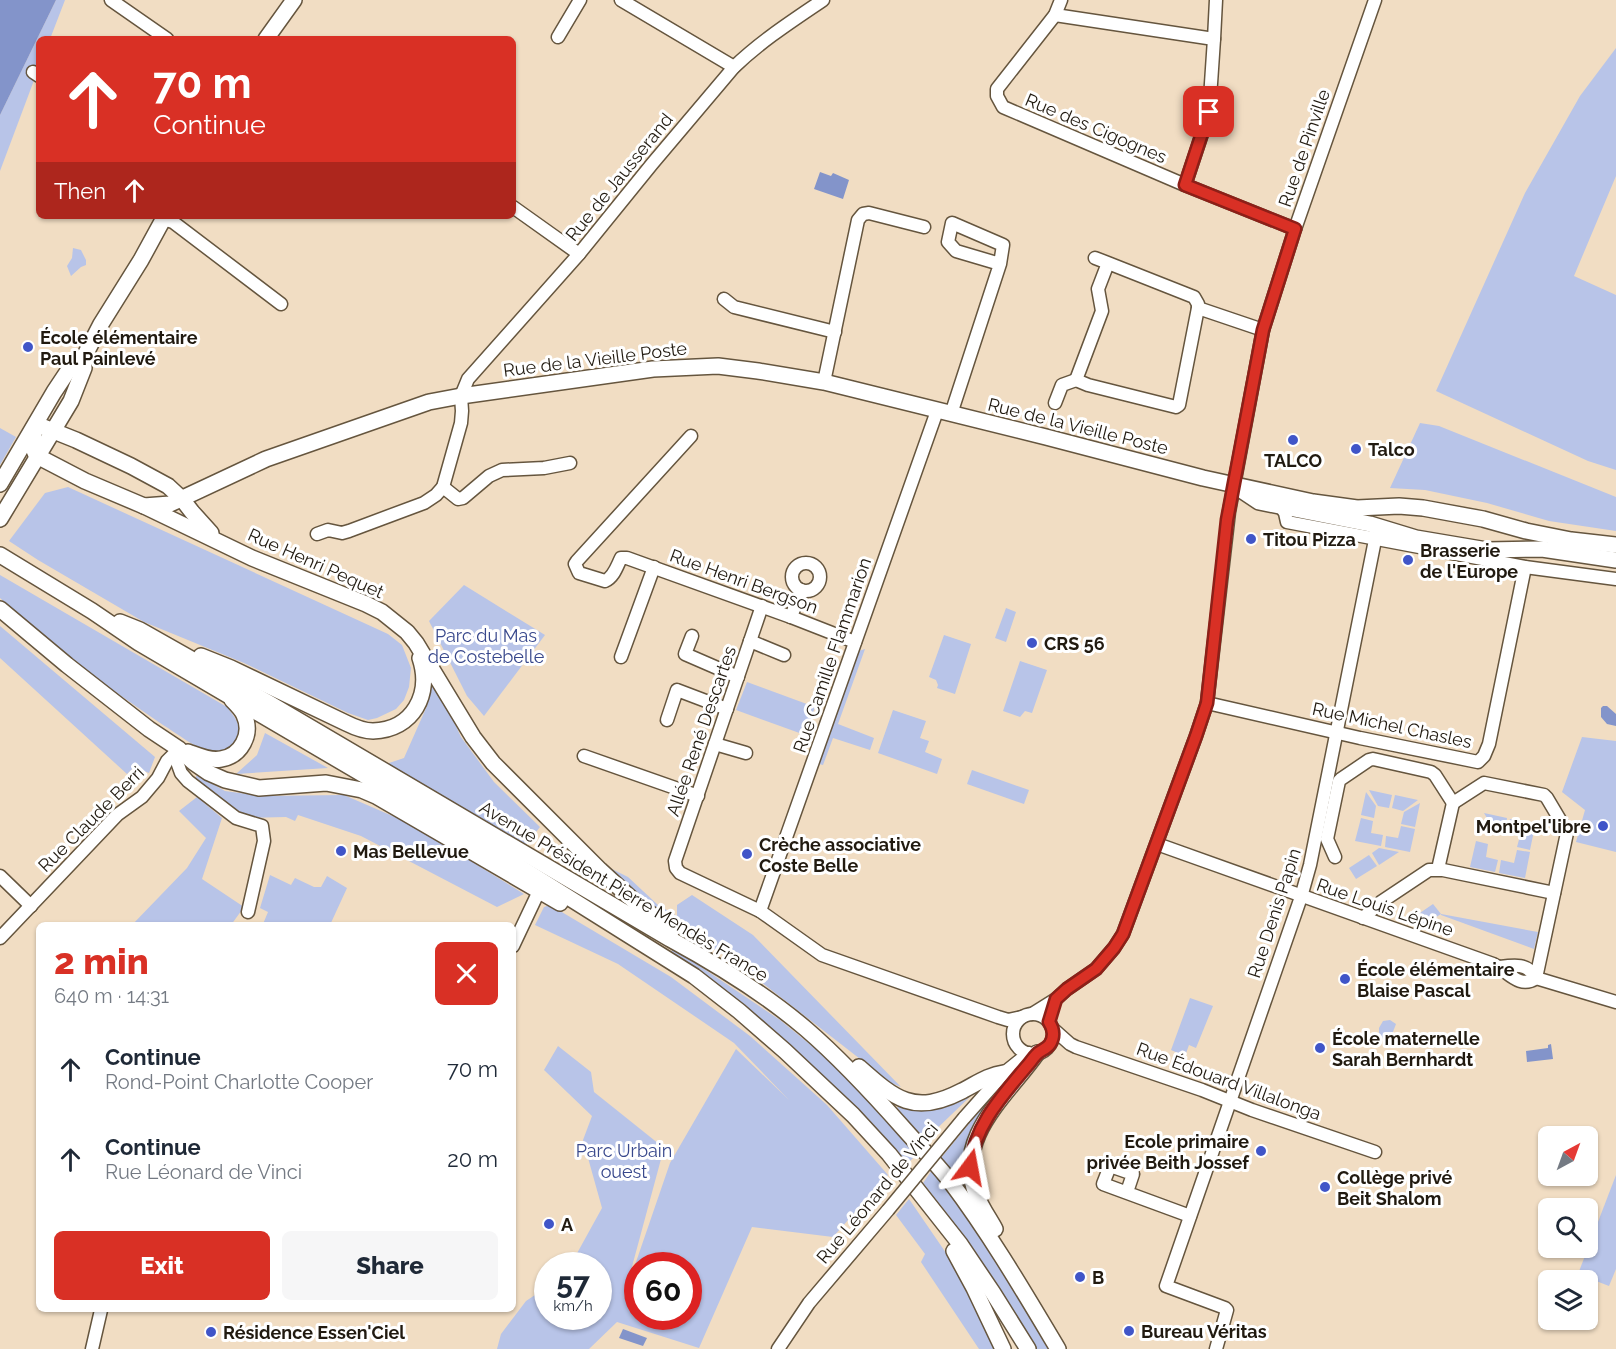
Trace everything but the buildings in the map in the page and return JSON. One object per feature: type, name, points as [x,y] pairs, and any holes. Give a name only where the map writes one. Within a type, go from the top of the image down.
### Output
[{"type":"main road","points":[[272,36],[294,0]]},
{"type":"main road","points":[[0,484],[50,397],[72,365],[83,358],[163,219]]},
{"type":"main road","points":[[0,519],[71,401],[84,368],[83,358]]},
{"type":"main road","name":"Rue de la Vieille Poste","points":[[182,499],[266,459],[429,402],[653,369],[718,366],[824,382],[1234,485],[1313,501],[1357,508],[1399,506],[1423,508],[1483,519],[1571,540],[1616,545]]},
{"type":"main road","points":[[36,424],[33,451],[38,456]]},
{"type":"main road","name":"Rue Henri Pequet","points":[[36,424],[76,440],[168,486],[182,499],[209,532],[226,544]]},
{"type":"main road","name":"Rue Henri Pequet","points":[[38,456],[86,481],[252,558],[374,608],[397,623],[416,644],[473,737],[493,763],[636,903],[709,960]]},
{"type":"main road","name":"Rue de la Vieille Poste","points":[[1234,485],[1259,502],[1371,534],[1416,538],[1477,549],[1542,549],[1616,560]]},
{"type":"main road","points":[[144,506],[170,504],[182,499]]},
{"type":"main road","name":"Avenue Président Pierre Mendès France","points":[[0,555],[92,611],[139,643],[512,862],[694,976],[785,1051],[853,1115],[889,1154],[941,1218],[993,1293],[1028,1349]]},
{"type":"main road","points":[[0,609],[130,715],[209,773],[243,785],[268,788],[326,783],[362,790],[387,802],[577,913],[647,946]]},
{"type":"main road","name":"Avenue Président Pierre Mendès France","points":[[92,611],[140,630],[709,960],[807,1030],[873,1094],[948,1179],[1017,1279],[1058,1349]]},
{"type":"main road","points":[[176,651],[192,652],[231,668],[346,723],[371,731],[393,727],[401,723],[409,716],[421,698],[424,688],[424,668],[416,644]]},
{"type":"main road","points":[[179,749],[208,759],[219,760],[229,757],[241,748],[245,742],[247,724],[244,715],[226,693]]},
{"type":"main road","points":[[807,1030],[840,1051],[891,1094],[911,1102],[934,1102],[950,1097],[1007,1070]]},
{"type":"main road","points":[[1017,1279],[1018,1266],[976,1196],[970,1167],[974,1143],[981,1128],[1036,1052]]},
{"type":"main road","points":[[941,1218],[941,1232],[966,1271],[1003,1349]]},
{"type":"street","points":[[111,0],[163,36]]},
{"type":"street","points":[[558,37],[580,0]]},
{"type":"street","points":[[621,0],[734,67]]},
{"type":"street","name":"Rue de Jausserand","points":[[461,396],[468,379],[476,369],[579,254],[734,67],[757,47],[823,0]]},
{"type":"street","name":"Rue des Cigognes","points":[[1061,0],[1055,15],[997,89],[997,96],[1003,107],[1185,185],[1295,229]]},
{"type":"street","points":[[1185,185],[1209,112],[1216,0]]},
{"type":"street","name":"Rue de Pinville","points":[[1234,485],[1263,330],[1295,229],[1375,0]]},
{"type":"street","points":[[1055,15],[1214,39]]},
{"type":"street","points":[[516,209],[579,254]]},
{"type":"street","points":[[824,382],[858,220],[863,214],[869,213],[924,227]]},
{"type":"street","points":[[166,219],[281,304]]},
{"type":"street","points":[[952,224],[1003,245],[1000,264],[956,251],[948,242],[952,224]]},
{"type":"street","points":[[1055,403],[1062,385],[1077,380],[1088,385],[1176,407],[1179,405],[1198,308],[1194,297],[1095,258]]},
{"type":"street","points":[[1077,380],[1102,311],[1098,289],[1108,263]]},
{"type":"street","name":"Rue Camille Flammarion","points":[[760,911],[855,642],[1000,264]]},
{"type":"street","points":[[724,299],[734,307],[835,332]]},
{"type":"street","points":[[1198,308],[1263,330]]},
{"type":"street","points":[[317,534],[328,530],[342,533],[424,503],[436,495],[442,487],[461,423],[461,396]]},
{"type":"street","name":"Rue Henri Bergson","points":[[691,436],[575,564],[579,573],[605,581],[609,580],[621,558],[635,560],[855,642]]},
{"type":"street","points":[[442,487],[458,499],[463,498],[489,476],[502,470],[544,468],[570,463]]},
{"type":"street","points":[[1015,1037],[1018,1021],[1056,999],[1096,969],[1123,934],[1207,703],[1227,520],[1234,485]]},
{"type":"street","name":"Rue de la Vieille Poste","points":[[1371,534],[1525,567],[1616,579]]},
{"type":"street","name":"Rue Denis Papin","points":[[1216,1349],[1227,1310],[1166,1286],[1301,897],[1310,865],[1337,732],[1371,534]]},
{"type":"street","points":[[1516,549],[1525,567],[1542,549]]},
{"type":"street","name":"Rue Henri Bergson","points":[[621,657],[654,567]]},
{"type":"street","name":"Rue Michel Chasles","points":[[1207,703],[1478,762],[1482,760],[1489,744],[1525,567]]},
{"type":"street","points":[[791,617],[801,590]]},
{"type":"street","name":"Allée René Descartes","points":[[760,911],[680,873],[675,861],[762,606]]},
{"type":"street","points":[[692,636],[685,654],[738,676]]},
{"type":"street","points":[[750,641],[784,655]]},
{"type":"street","points":[[667,720],[677,690],[727,709]]},
{"type":"street","points":[[715,744],[746,753]]},
{"type":"street","points":[[179,749],[177,762],[181,773],[188,781],[236,818],[262,826],[264,841],[248,912]]},
{"type":"street","name":"Rue Claude Berri","points":[[0,938],[117,814],[142,797],[158,778],[167,761],[179,749]]},
{"type":"street","points":[[584,756],[698,796]]},
{"type":"street","points":[[1335,857],[1327,839],[1339,781],[1369,760],[1431,772],[1453,803]]},
{"type":"street","points":[[1438,870],[1453,803],[1484,783],[1544,795],[1547,798],[1567,833],[1536,978]]},
{"type":"street","name":"Rue Louis Lépine","points":[[1157,843],[1301,897],[1500,967],[1517,964],[1533,972],[1536,978],[1616,1002]]},
{"type":"street","points":[[1363,918],[1381,902],[1429,870],[1554,893]]},
{"type":"street","points":[[0,876],[31,906]]},
{"type":"street","points":[[516,940],[539,891]]},
{"type":"street","points":[[760,911],[822,955],[998,1017],[1008,1020],[1027,1016],[1044,1017],[1050,1025]]},
{"type":"street","points":[[1036,1052],[1052,1041],[1050,1025],[1056,999]]},
{"type":"street","points":[[998,1017],[1015,1037],[1019,1048],[1036,1052],[1070,1044]]},
{"type":"street","name":"Rue Édouard Villalonga","points":[[1050,1025],[1070,1044],[1375,1152]]},
{"type":"street","name":"Rue Léonard de Vinci","points":[[1007,1070],[1015,1053],[1015,1037]]},
{"type":"street","name":"Rue Léonard de Vinci","points":[[778,1349],[809,1303],[964,1118],[1007,1070],[1036,1052]]},
{"type":"street","points":[[1127,1192],[1133,1174],[1110,1166],[1103,1184],[1191,1216]]},
{"type":"street","points":[[92,1349],[101,1312]]},
{"type":"green space","points":[[56,0],[65,0],[51,36],[38,36]]},
{"type":"green space","points":[[36,41],[36,75],[0,171],[0,115]]},
{"type":"green space","points":[[1616,48],[1616,176],[1574,276],[1616,295],[1616,470],[1588,461],[1436,391],[1525,193],[1580,96]]},
{"type":"green space","points":[[73,248],[81,250],[86,265],[71,276],[67,266],[72,258]]},
{"type":"green space","points":[[1420,423],[1439,426],[1616,497],[1616,531],[1549,521],[1487,503],[1425,490],[1390,488]]},
{"type":"green space","points":[[0,428],[16,437],[0,465]]},
{"type":"green space","points":[[68,487],[388,634],[402,645],[411,668],[409,687],[404,700],[396,709],[377,718],[368,720],[348,713],[244,663],[144,622],[9,541],[45,493]]},
{"type":"green space","points":[[0,575],[227,707],[239,728],[236,744],[221,752],[206,751],[200,748],[163,725],[79,665],[0,598]]},
{"type":"green space","name":"Parc du Mas de Costebelle","points":[[464,585],[545,635],[484,716],[467,696],[429,621]]},
{"type":"green space","points":[[1006,608],[1016,612],[1006,642],[995,638]]},
{"type":"green space","points":[[0,626],[155,757],[149,773],[134,767],[127,774],[0,658]]},
{"type":"green space","points":[[944,635],[971,644],[955,694],[937,688],[936,680],[929,677]]},
{"type":"green space","points":[[865,649],[838,724],[874,738],[870,750],[833,738],[823,765],[819,764],[859,651]]},
{"type":"green space","points":[[1020,661],[1047,670],[1032,713],[1025,711],[1020,717],[1003,711]]},
{"type":"green space","points":[[429,668],[461,737],[494,782],[540,827],[525,846],[386,764],[404,758],[427,706]]},
{"type":"green space","points":[[747,682],[815,707],[805,735],[736,710]]},
{"type":"green space","points":[[893,710],[926,721],[920,738],[929,741],[925,752],[942,759],[937,774],[878,753]]},
{"type":"green space","points":[[265,733],[328,768],[236,774],[257,755]]},
{"type":"green space","points":[[1582,737],[1616,741],[1616,852],[1576,842],[1585,810],[1562,792]]},
{"type":"green space","points":[[972,770],[1029,790],[1024,804],[967,784]]},
{"type":"green space","points":[[197,775],[225,791],[261,796],[344,795],[411,824],[524,894],[497,907],[361,836],[298,815],[295,821],[286,817],[249,818],[194,780]]},
{"type":"green space","points":[[1369,790],[1392,795],[1389,808],[1378,806]]},
{"type":"green space","points":[[1366,792],[1376,806],[1374,818],[1361,815]]},
{"type":"green space","points":[[1395,795],[1418,800],[1403,811],[1392,808]]},
{"type":"green space","points":[[197,797],[222,818],[202,879],[244,907],[233,922],[135,922],[187,868],[206,838],[179,811]]},
{"type":"green space","points":[[1420,803],[1415,827],[1401,824],[1404,812]]},
{"type":"green space","points":[[1484,813],[1507,818],[1505,831],[1493,828]]},
{"type":"green space","points":[[1361,818],[1373,821],[1371,833],[1383,835],[1381,846],[1355,841]]},
{"type":"green space","points":[[1510,819],[1533,823],[1518,834],[1507,832]]},
{"type":"green space","points":[[1401,826],[1415,829],[1410,852],[1385,847],[1386,836],[1398,838]]},
{"type":"green space","points":[[1535,826],[1530,850],[1517,847],[1520,836]]},
{"type":"green space","points":[[1476,841],[1488,844],[1486,857],[1498,860],[1495,872],[1470,867]]},
{"type":"green space","points":[[1379,848],[1399,852],[1379,865],[1372,853]]},
{"type":"green space","points":[[1517,850],[1530,852],[1525,878],[1499,873],[1501,860],[1514,863]]},
{"type":"green space","points":[[1369,855],[1377,866],[1356,879],[1349,868]]},
{"type":"green space","points":[[610,868],[628,877],[658,905],[677,916],[677,905],[692,895],[753,935],[901,1087],[891,1083],[734,961],[675,926],[618,878]]},
{"type":"green space","points":[[270,875],[291,885],[295,878],[314,887],[321,887],[327,876],[347,888],[331,922],[264,922],[268,912],[260,908]]},
{"type":"green space","points":[[1433,904],[1441,914],[1430,921],[1423,923],[1417,921],[1414,917]]},
{"type":"green space","points":[[550,905],[671,977],[750,1036],[827,1105],[888,1175],[833,1237],[752,1227],[699,1348],[642,1330],[702,1330],[702,1252],[639,1252],[670,1163],[736,1049],[789,1100],[734,1043],[618,964],[535,925],[544,907]]},
{"type":"green space","points":[[1441,915],[1538,932],[1534,949]]},
{"type":"green space","points":[[673,948],[780,1020],[833,1063],[917,1154],[907,1164],[852,1104],[803,1057],[739,1002],[671,952]]},
{"type":"green space","points":[[1190,998],[1213,1006],[1196,1048],[1189,1045],[1185,1056],[1171,1050]]},
{"type":"green space","points":[[1390,1020],[1396,1024],[1391,1037],[1384,1040],[1379,1035],[1379,1028],[1383,1021]]},
{"type":"green space","name":"Parc Urbain ouest","points":[[558,1046],[591,1072],[594,1092],[664,1148],[636,1252],[624,1252],[623,1300],[624,1297],[624,1324],[617,1322],[612,1327],[612,1252],[578,1252],[602,1208],[583,1140],[592,1116],[544,1070]]},
{"type":"green space","points":[[999,1087],[965,1149],[963,1172],[969,1194],[941,1158]]},
{"type":"green space","points":[[977,1090],[925,1140],[897,1108],[901,1104]]},
{"type":"green space","points":[[932,1170],[968,1216],[1049,1349],[1036,1349],[1000,1288],[923,1183]]},
{"type":"green space","points":[[1616,1175],[1616,1269],[1609,1286],[1598,1282],[1598,1270],[1580,1270],[1584,1258],[1598,1258],[1598,1222]]},
{"type":"green space","points":[[909,1199],[957,1269],[996,1349],[979,1349],[921,1262],[925,1254],[896,1215]]},
{"type":"green space","points":[[534,1296],[534,1330],[609,1330],[589,1349],[497,1349],[501,1334],[526,1301]]},
{"type":"shaded area","points":[[0,0],[56,0],[38,36],[36,36],[36,41],[0,115]]},
{"type":"shaded area","points":[[820,172],[831,176],[833,173],[849,180],[843,199],[814,189]]},
{"type":"shaded area","points":[[1607,706],[1616,714],[1616,726],[1607,724],[1601,717],[1601,708]]},
{"type":"shaded area","points":[[1551,1044],[1553,1059],[1527,1062],[1526,1051],[1548,1048]]},
{"type":"shaded area","points":[[623,1329],[647,1338],[643,1346],[619,1338]]},
{"type":"place","name":"École élémentaire Paul Painlevé","points":[[28,347]]},
{"type":"place","name":"TALCO","points":[[1293,440]]},
{"type":"place","name":"Talco","points":[[1356,449]]},
{"type":"place","name":"Titou Pizza","points":[[1251,539]]},
{"type":"place","name":"Brasserie de l'Europe","points":[[1408,560]]},
{"type":"place","name":"CRS 56","points":[[1032,643]]},
{"type":"place","name":"Montpel'libre","points":[[1603,826]]},
{"type":"place","name":"Mas Bellevue","points":[[341,851]]},
{"type":"place","name":"Crèche associative Coste Belle","points":[[747,854]]},
{"type":"place","name":"École élémentaire Blaise Pascal","points":[[1345,979]]},
{"type":"place","name":"École maternelle Sarah Bernhardt","points":[[1320,1048]]},
{"type":"place","name":"Ecole primaire privée Beith Jossef","points":[[1261,1151]]},
{"type":"place","name":"Collège privé Beit Shalom","points":[[1325,1187]]},
{"type":"place","name":"A","points":[[549,1224]]},
{"type":"place","name":"B","points":[[1080,1277]]},
{"type":"place","name":"Bureau Véritas","points":[[1129,1331]]},
{"type":"place","name":"Résidence Essen'Ciel","points":[[211,1332]]},
{"type":"route","points":[[970,1167],[974,1143],[981,1128],[1005,1092],[1037,1053],[1044,1051],[1052,1041],[1053,1034],[1049,1022],[1056,999],[1082,977],[1096,969],[1123,934],[1207,703],[1227,520],[1263,330],[1295,229],[1185,185],[1209,112]]}]
